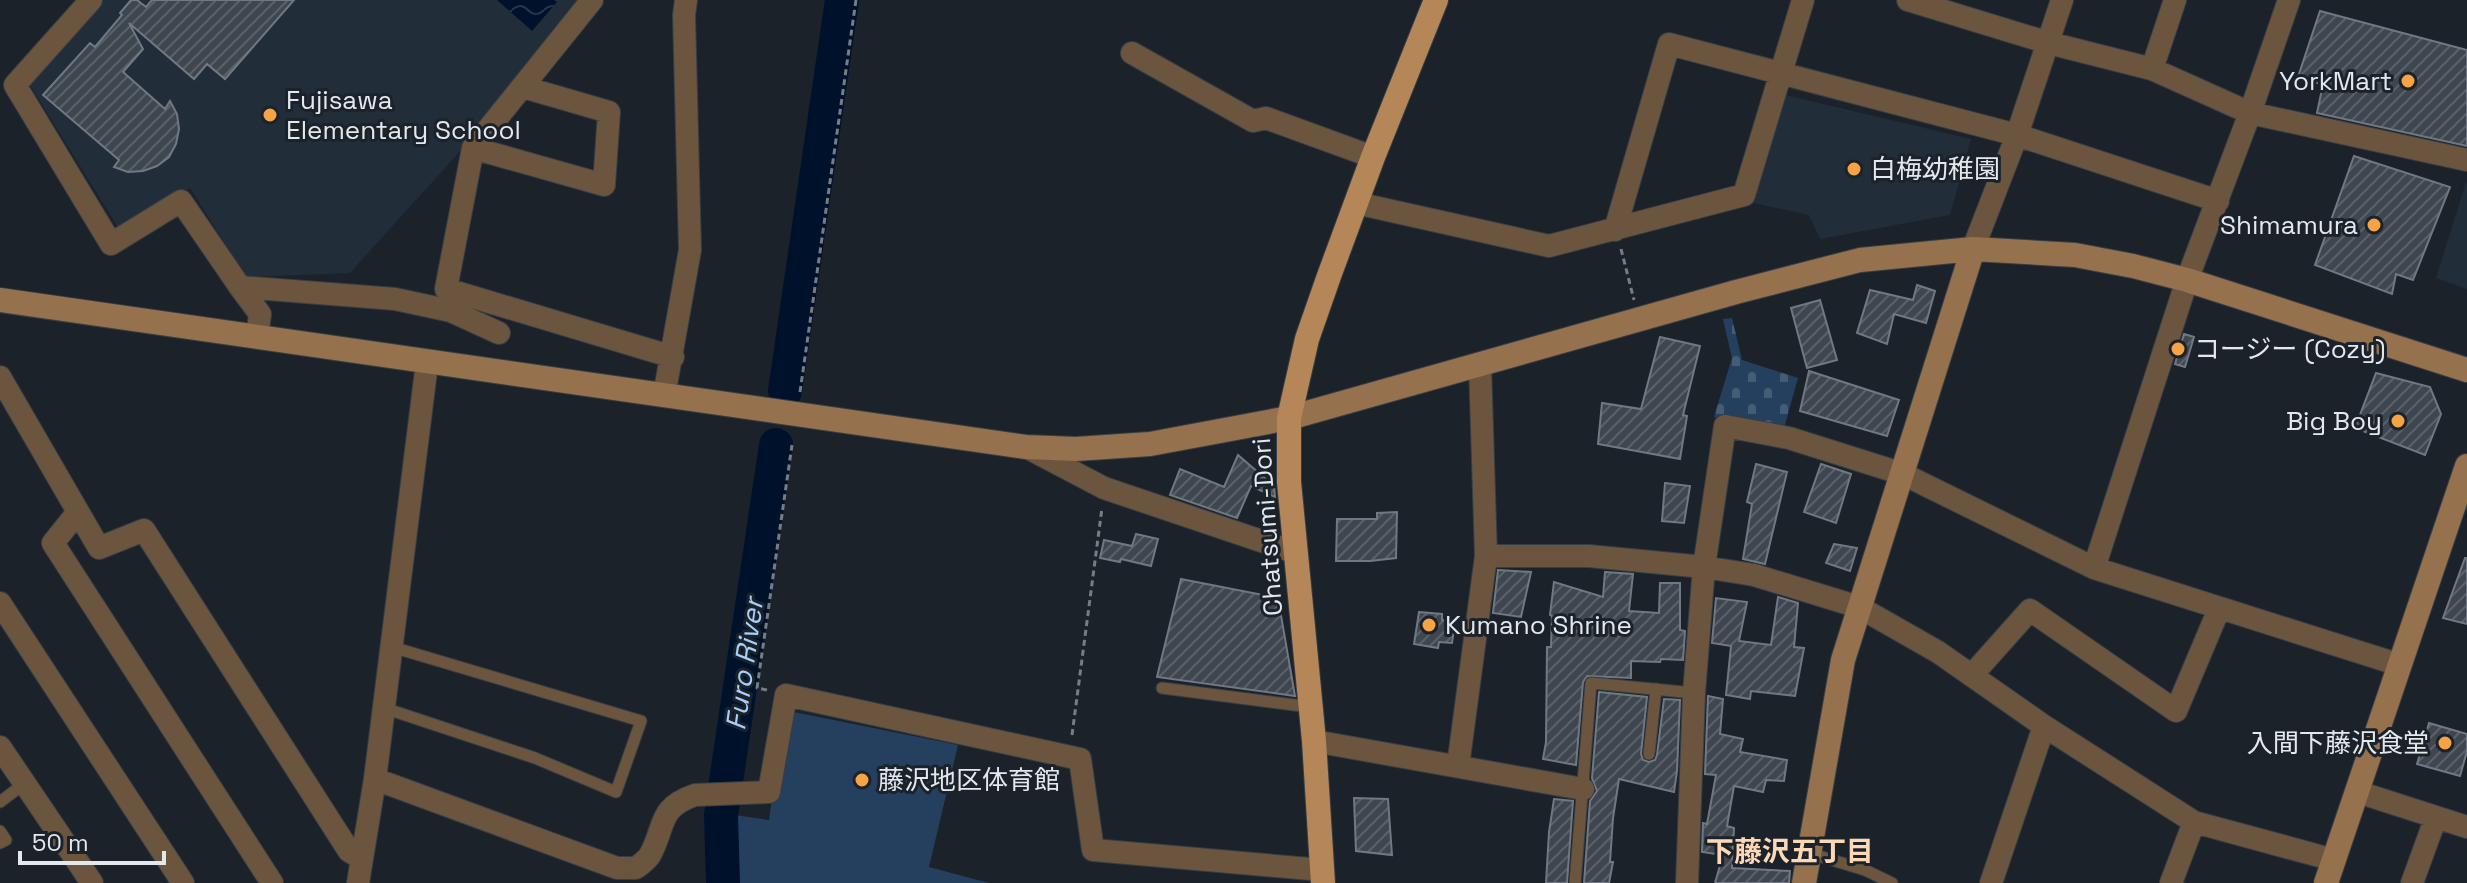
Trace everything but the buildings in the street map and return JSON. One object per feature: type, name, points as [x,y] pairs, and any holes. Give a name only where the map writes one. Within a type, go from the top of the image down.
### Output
[{"type":"main road","name":"Chatsumi-Dori","points":[[1323,877],[1314,741],[1294,552],[1289,418],[1307,339],[1373,157],[1436,0]]},
{"type":"street","points":[[91,0],[15,85],[111,244],[181,201],[260,314],[257,337]]},
{"type":"street","points":[[592,0],[473,148],[446,289],[673,357]]},
{"type":"street","points":[[664,396],[690,250],[686,0]]},
{"type":"street","points":[[1356,203],[1549,246],[1744,195],[1803,0]]},
{"type":"street","points":[[1908,0],[1938,5],[2049,43],[2152,69],[2250,113],[2467,160]]},
{"type":"street","points":[[1804,883],[1843,660],[1973,249],[2017,135],[2062,0]]},
{"type":"street","points":[[2152,69],[2175,0]]},
{"type":"street","points":[[2094,568],[2187,280],[2289,0]]},
{"type":"street","points":[[1615,230],[1669,44],[2017,135],[2218,201]]},
{"type":"street","points":[[1132,53],[1253,121],[1266,118],[1373,157]]},
{"type":"street","points":[[473,148],[604,185],[609,112],[523,87]]},
{"type":"street","points":[[0,300],[1026,447],[1076,449],[1150,444],[1289,418],[1860,260],[1973,249],[2075,255],[2133,266],[2187,280],[2467,370]]},
{"type":"street","points":[[240,287],[395,299],[451,311],[499,333]]},
{"type":"street","points":[[358,883],[375,779],[427,363]]},
{"type":"street","points":[[1458,766],[1486,556],[1480,365]]},
{"type":"street","points":[[0,377],[99,548],[144,530],[349,851],[362,859]]},
{"type":"street","points":[[1687,883],[1694,693],[1704,567],[1725,426],[1789,438],[1903,474],[2094,568],[2400,665]]},
{"type":"street","points":[[1026,447],[1104,488],[1294,552]]},
{"type":"street","points":[[1486,556],[1589,556],[1704,567],[1754,575],[1859,607],[1938,652],[2044,726],[2194,822],[2330,872],[2467,466]]},
{"type":"street","points":[[78,512],[53,543],[272,883]]},
{"type":"street","points":[[0,603],[183,883]]},
{"type":"street","points":[[1972,675],[2030,610],[2176,711],[2219,609]]},
{"type":"street","points":[[375,779],[617,868],[636,868],[649,857],[664,815],[684,799],[695,795],[769,792],[786,695],[1080,759],[1093,850],[1323,877]]},
{"type":"street","points":[[1991,883],[2044,726]]},
{"type":"street","points":[[1314,741],[1583,789]]},
{"type":"street","points":[[0,747],[92,883]]},
{"type":"street","points":[[2358,792],[2467,827]]},
{"type":"street","points":[[2412,883],[2436,817]]},
{"type":"street","points":[[2171,883],[2194,822]]},
{"type":"lane","points":[[384,708],[535,758],[616,792],[641,721],[392,647]]},
{"type":"lane","points":[[1575,883],[1591,683],[1694,693]]},
{"type":"lane","points":[[1162,688],[1310,707]]},
{"type":"lane","points":[[1649,754],[1656,689]]},
{"type":"lane","points":[[0,802],[25,783]]},
{"type":"lane","points":[[0,831],[6,840],[0,843]]},
{"type":"lane","points":[[1809,853],[1865,870],[1892,883]]},
{"type":"path","points":[[800,392],[856,0]]},
{"type":"path","points":[[1615,230],[1640,319]]},
{"type":"path","points":[[786,695],[757,688],[792,445]]},
{"type":"path","points":[[1070,756],[1104,488]]},
{"type":"shaded area","name":"Fujisawa Elementary School","points":[[101,0],[583,0],[464,147],[350,273],[246,277],[190,188],[119,229],[28,82]]},
{"type":"shaded area","name":"白梅幼稚園","points":[[1769,91],[1971,139],[1950,215],[1820,239],[1809,215],[1735,199]]},
{"type":"shaded area","points":[[2467,182],[2467,289],[2436,278]]},
{"type":"green space","points":[[1732,318],[1742,360],[1798,378],[1784,428],[1714,417],[1732,358],[1723,319]]},
{"type":"green space","name":"藤沢地区体育館","points":[[784,710],[958,745],[929,867],[989,883],[728,883],[728,814],[769,820]]},
{"type":"water","points":[[497,0],[554,0],[557,2],[532,31]]},
{"type":"waterway","name":"Furo River","points":[[785,391],[842,0]]},
{"type":"waterway","name":"Furo River","points":[[723,883],[721,815],[776,445]]},
{"type":"place","name":"YorkMart","points":[[2408,81]]},
{"type":"place","name":"Fujisawa Elementary School","points":[[270,115]]},
{"type":"place","name":"白梅幼稚園","points":[[1854,169]]},
{"type":"place","name":"Shimamura","points":[[2374,225]]},
{"type":"place","name":"コージー (Cozy)","points":[[2178,349]]},
{"type":"place","name":"Big Boy","points":[[2398,421]]},
{"type":"place","name":"Kumano Shrine","points":[[1429,625]]},
{"type":"place","name":"入間下藤沢食堂","points":[[2445,743]]},
{"type":"place","name":"藤沢地区体育館","points":[[862,780]]},
{"type":"district","name":"下藤沢五丁目","points":[[1790,851]]}]
